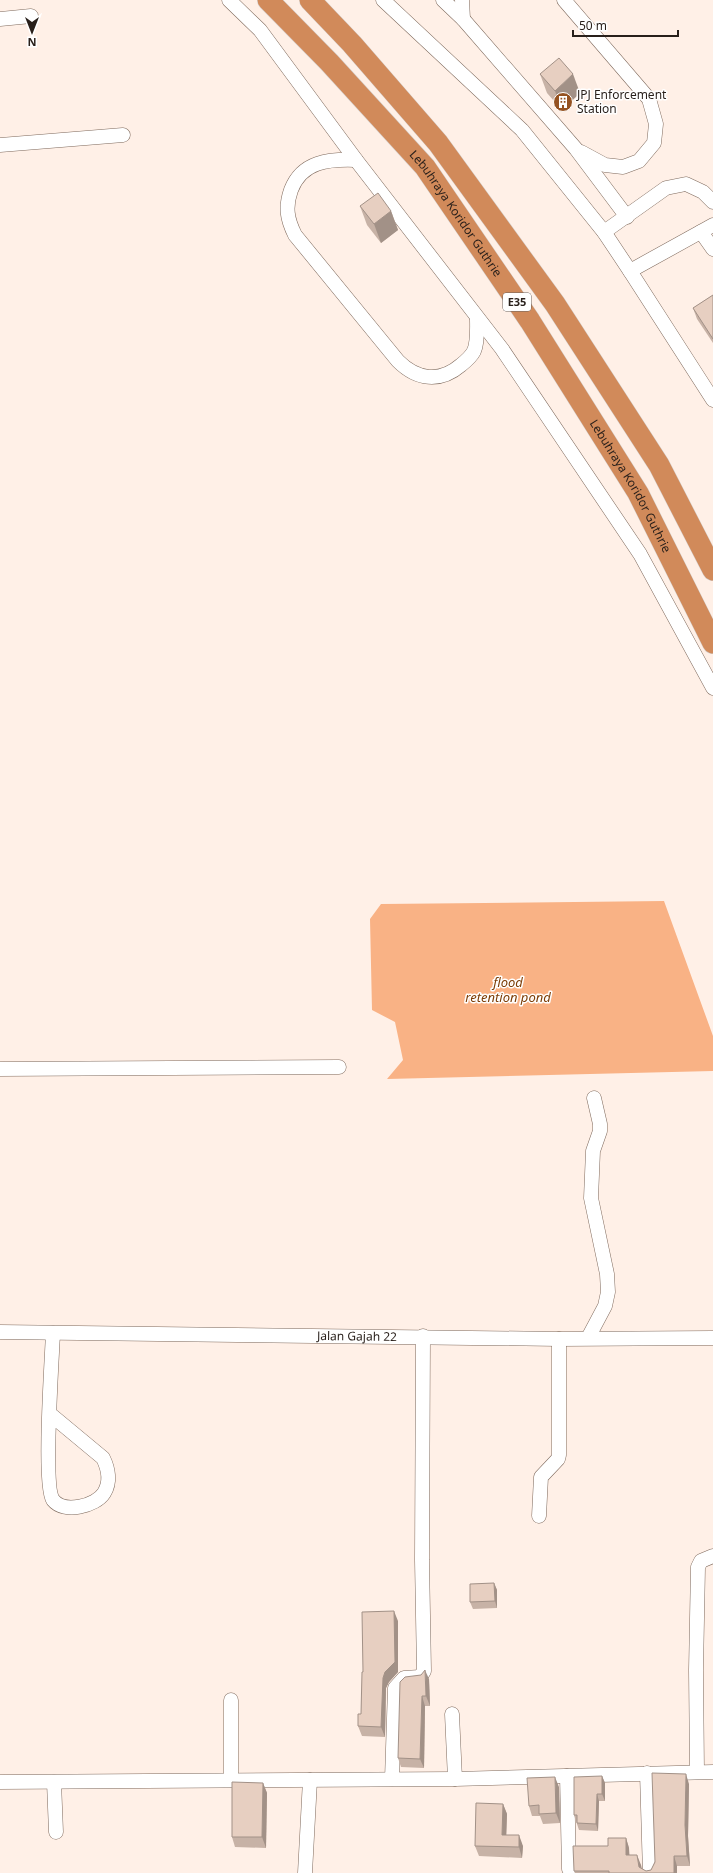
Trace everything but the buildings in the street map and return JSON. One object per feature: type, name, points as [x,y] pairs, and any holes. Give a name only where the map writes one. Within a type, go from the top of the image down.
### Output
[{"type":"highway","name":"Lebuhraya Koridor Guthrie","points":[[268,0],[329,62],[425,167],[530,321],[638,492],[713,643]]},
{"type":"highway","name":"E35","points":[[310,0],[352,44],[438,143],[554,304],[659,465],[713,570]]},
{"type":"street","points":[[229,0],[260,30],[356,160],[502,349],[640,554],[713,688]]},
{"type":"street","points":[[383,0],[522,130],[604,232],[713,400]]},
{"type":"street","points":[[443,0],[463,19],[576,149],[627,217]]},
{"type":"street","points":[[462,0],[463,19]]},
{"type":"street","points":[[564,0],[649,99],[656,124],[654,142],[639,161],[623,167],[606,165],[576,149]]},
{"type":"street","points":[[0,19],[32,16]]},
{"type":"street","points":[[0,145],[123,135]]},
{"type":"street","points":[[356,160],[336,160],[321,163],[310,167],[300,174],[293,184],[286,211],[294,235],[398,361],[407,370],[417,375],[437,377],[447,374],[470,357],[474,350],[476,340],[477,318]]},
{"type":"street","points":[[604,232],[666,188],[686,184],[703,192],[713,202]]},
{"type":"street","points":[[630,271],[707,229],[713,249]]},
{"type":"street","points":[[0,1069],[339,1067]]},
{"type":"street","points":[[594,1098],[600,1124],[600,1131],[593,1151],[591,1198],[603,1251],[608,1292],[604,1306],[599,1338]]},
{"type":"street","name":"Jalan Gajah 22","points":[[0,1332],[423,1336],[559,1339],[713,1338]]},
{"type":"street","points":[[50,1414],[103,1458],[108,1468],[108,1480],[104,1493],[92,1502],[73,1508],[62,1506],[53,1500],[49,1486],[48,1463],[53,1333]]},
{"type":"street","points":[[392,1779],[395,1688],[404,1678],[420,1677],[424,1671],[422,1560],[423,1336]]},
{"type":"street","points":[[539,1516],[541,1477],[558,1459],[559,1455],[559,1339]]},
{"type":"street","points":[[697,1772],[696,1670],[698,1567],[701,1561],[713,1556]]},
{"type":"street","points":[[230,1700],[231,1780]]},
{"type":"street","points":[[444,1779],[452,1714]]},
{"type":"street","points":[[0,1782],[444,1779],[713,1772]]},
{"type":"street","points":[[647,1773],[650,1873]]},
{"type":"street","points":[[567,1776],[570,1869]]},
{"type":"street","points":[[305,1873],[310,1780]]},
{"type":"street","points":[[54,1782],[56,1832]]},
{"type":"water","name":"flood retention pond","points":[[664,901],[713,1036],[713,1071],[387,1079],[403,1060],[395,1022],[372,1010],[370,919],[381,904]]},
{"type":"place","name":"JPJ Enforcement Station","points":[[563,102]]}]
